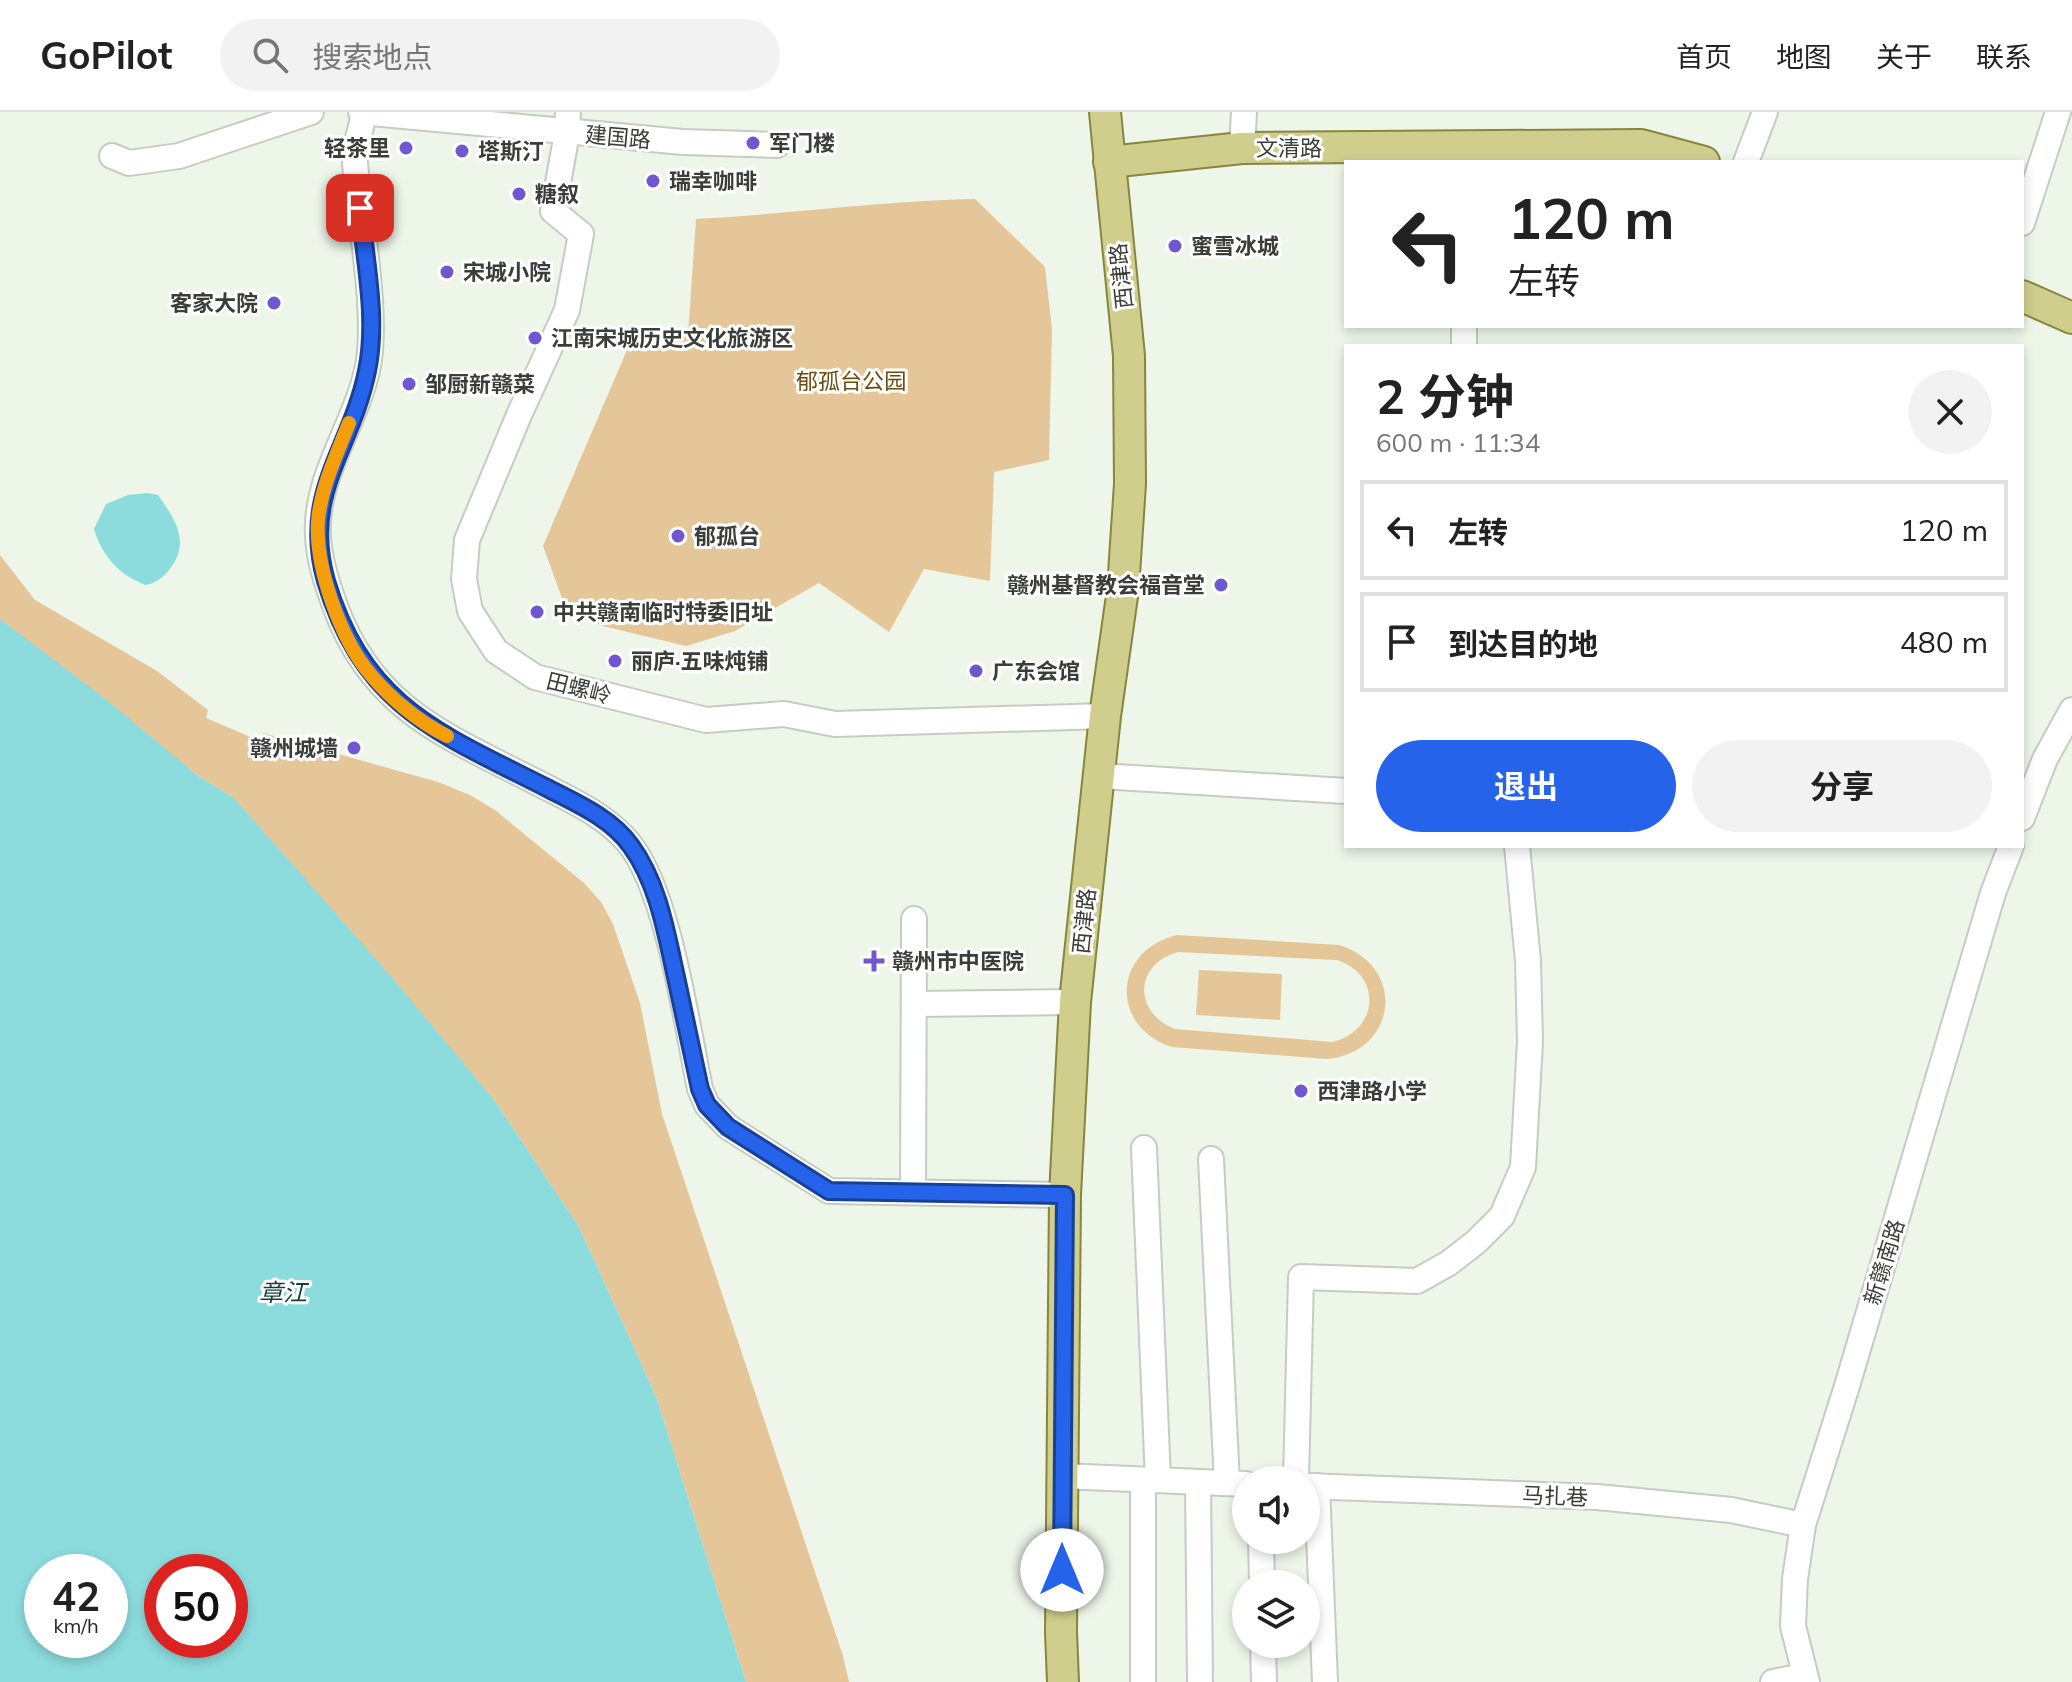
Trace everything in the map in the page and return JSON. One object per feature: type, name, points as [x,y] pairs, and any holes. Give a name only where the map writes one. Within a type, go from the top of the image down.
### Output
[{"type":"main road","name":"西津路","points":[[1063,1682],[1065,1195],[1075,1002],[1105,716],[1123,589],[1130,484],[1129,356],[1105,112]]},
{"type":"main road","name":"文清路","points":[[1109,162],[1242,148],[1460,154],[1641,145],[1697,160]]},
{"type":"main road","name":"文清路","points":[[1109,162],[1240,168],[1344,166]]},
{"type":"main road","points":[[2024,297],[2072,318]]},
{"type":"main road","points":[[2024,318],[2072,338]]},
{"type":"street","points":[[112,156],[129,163],[179,156],[311,112]]},
{"type":"street","points":[[363,112],[355,154],[370,317],[370,354],[362,389],[322,498],[318,536],[326,581],[355,651],[371,675],[435,730],[597,815],[629,843],[641,862],[660,909],[700,1089],[715,1116],[728,1127],[829,1191],[1065,1195]]},
{"type":"street","name":"建国路","points":[[363,112],[568,122],[683,142],[777,145]]},
{"type":"street","points":[[1242,148],[1244,112]]},
{"type":"street","points":[[1747,160],[1765,112]]},
{"type":"street","points":[[2024,217],[2058,112]]},
{"type":"street","name":"田螺岭","points":[[568,122],[553,211],[581,234],[567,310],[467,540],[464,579],[470,611],[496,651],[535,677],[706,720],[784,714],[835,724],[1105,716]]},
{"type":"street","points":[[2024,813],[2045,759],[2072,710]]},
{"type":"street","points":[[1100,776],[1344,791]]},
{"type":"street","points":[[1306,1466],[1301,1277],[1417,1281],[1449,1263],[1502,1216],[1523,1167],[1530,1041],[1528,961],[1517,848]]},
{"type":"street","name":"新赣南路","points":[[1805,1679],[1793,1626],[1795,1579],[1803,1525],[1852,1371],[1993,893],[2010,848]]},
{"type":"street","points":[[913,1192],[914,919]]},
{"type":"street","points":[[914,1004],[1075,1002]]},
{"type":"street","points":[[1143,1682],[1150,1480],[1144,1148]]},
{"type":"street","points":[[1211,1159],[1236,1466]]},
{"type":"street","points":[[1062,1476],[1232,1483]]},
{"type":"street","points":[[1198,1482],[1200,1682]]},
{"type":"street","name":"马扎巷","points":[[1320,1485],[1597,1497],[1731,1510],[1803,1525]]},
{"type":"street","points":[[1313,1554],[1325,1682]]},
{"type":"street","points":[[1263,1658],[1264,1682]]},
{"type":"street","points":[[1773,1682],[1805,1679]]},
{"type":"green space","name":"郁孤台公园","points":[[975,199],[1045,267],[1052,329],[1049,460],[994,472],[990,581],[924,569],[889,632],[819,583],[735,631],[686,646],[603,626],[566,609],[543,546],[633,336],[688,335],[696,219]]},
{"type":"green space","points":[[0,555],[35,600],[157,671],[208,710],[206,718],[260,741],[263,733],[438,782],[470,795],[495,810],[584,883],[601,902],[613,924],[640,1003],[662,1114],[843,1656],[849,1682],[746,1682],[656,1396],[578,1225],[494,1100],[234,798],[197,775],[0,619]]},
{"type":"green space","points":[[1177,935],[1339,945],[1361,956],[1376,971],[1384,988],[1385,1007],[1380,1025],[1368,1041],[1351,1053],[1327,1059],[1172,1047],[1152,1037],[1137,1023],[1129,1007],[1127,989],[1131,972],[1140,956],[1156,943]],"holes":[[[1178,952],[1337,960],[1352,967],[1362,978],[1369,1002],[1359,1027],[1348,1036],[1332,1042],[1175,1029],[1161,1022],[1146,1001],[1144,989],[1153,967]]]},
{"type":"green space","points":[[1199,970],[1282,974],[1280,1020],[1196,1015]]},
{"type":"water","points":[[128,495],[158,495],[169,512],[178,529],[180,547],[167,572],[146,585],[113,564],[94,529],[106,504]]},
{"type":"water","name":"章江","points":[[0,619],[103,697],[197,775],[234,798],[389,974],[494,1100],[578,1225],[656,1396],[746,1682],[0,1682]]},
{"type":"slow traffic","points":[[349,423],[326,484],[318,519],[326,581],[344,629],[371,675],[413,714],[447,736]]},
{"type":"place","name":"军门楼","points":[[753,143]]},
{"type":"place","name":"轻茶里","points":[[406,148]]},
{"type":"place","name":"塔斯汀","points":[[462,151]]},
{"type":"place","name":"瑞幸咖啡","points":[[653,181]]},
{"type":"place","name":"糖叙","points":[[519,194]]},
{"type":"place","name":"蜜雪冰城","points":[[1175,246]]},
{"type":"place","name":"宋城小院","points":[[447,272]]},
{"type":"place","name":"客家大院","points":[[274,303]]},
{"type":"place","name":"江南宋城历史文化旅游区","points":[[535,338]]},
{"type":"place","name":"邹厨新赣菜","points":[[409,384]]},
{"type":"place","name":"郁孤台","points":[[678,536]]},
{"type":"place","name":"赣州基督教会福音堂","points":[[1221,585]]},
{"type":"place","name":"中共赣南临时特委旧址","points":[[537,612]]},
{"type":"place","name":"丽庐·五味炖铺","points":[[615,661]]},
{"type":"place","name":"广东会馆","points":[[976,671]]},
{"type":"place","name":"赣州城墙","points":[[354,748]]},
{"type":"place","name":"赣州市中医院","points":[[874,961]]},
{"type":"place","name":"西津路小学","points":[[1301,1091]]},
{"type":"route","points":[[360,208],[370,317],[370,354],[367,374],[326,484],[318,519],[326,581],[355,651],[371,675],[435,730],[597,815],[629,843],[641,862],[660,909],[700,1089],[715,1116],[728,1127],[829,1191],[1065,1195],[1062,1570]]}]
